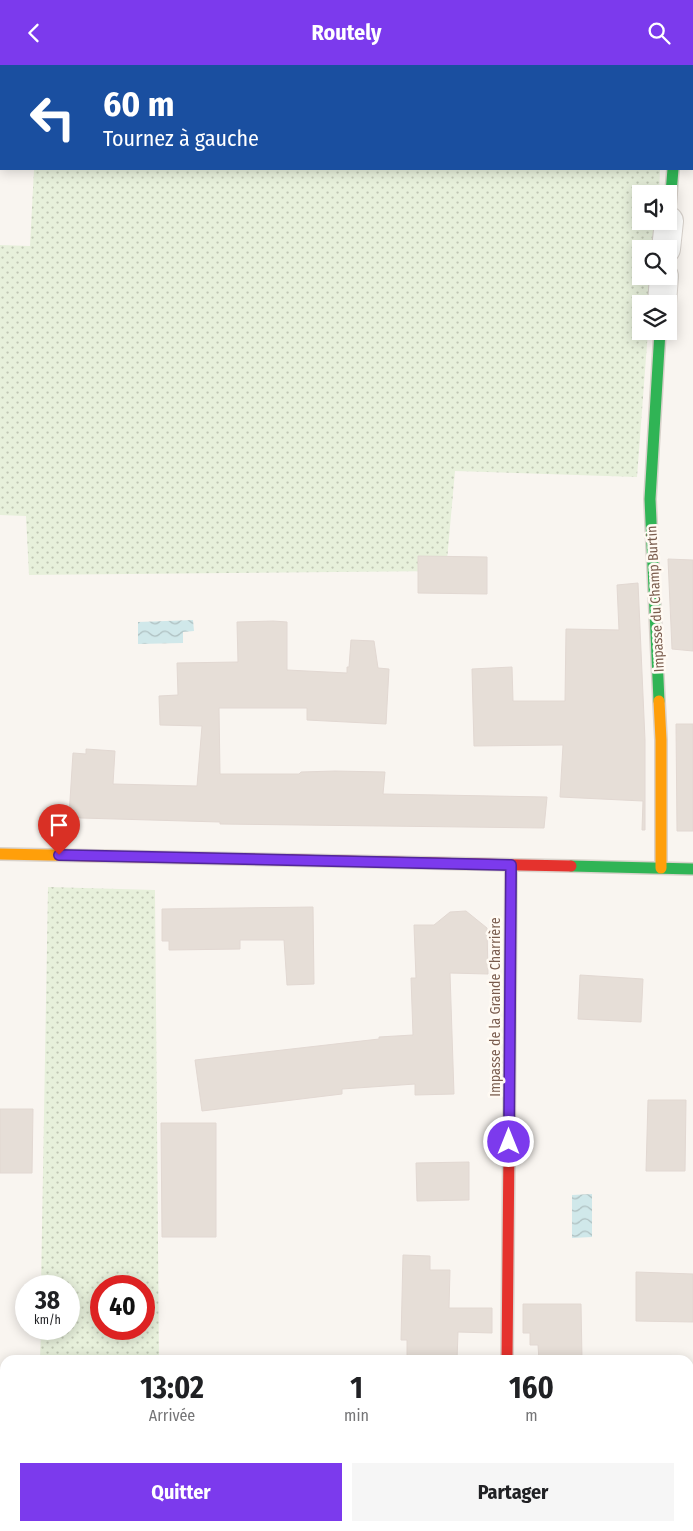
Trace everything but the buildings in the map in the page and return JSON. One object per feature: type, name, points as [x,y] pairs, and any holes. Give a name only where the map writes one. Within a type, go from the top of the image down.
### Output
[{"type":"street","points":[[672,185],[673,170]]},
{"type":"street","name":"Impasse du Champ Burtin","points":[[659,340],[650,499],[661,740],[661,868]]},
{"type":"street","points":[[0,854],[693,869]]},
{"type":"street","name":"Impasse de la Grande Charrière","points":[[507,1355],[511,865]]},
{"type":"green space","points":[[34,170],[660,170],[659,185],[632,185],[632,230],[655,230],[655,240],[632,240],[632,285],[651,285],[651,295],[632,295],[632,340],[647,340],[637,477],[455,471],[446,571],[29,575],[26,516],[0,515],[0,245],[30,246]]},
{"type":"green space","points":[[48,887],[155,890],[159,1355],[40,1355],[41,1340],[80,1340],[80,1275],[41,1275]]},
{"type":"water","points":[[193,620],[194,631],[183,632],[183,643],[138,644],[138,622]]},
{"type":"water","points":[[592,1194],[592,1237],[572,1238],[572,1195]]},
{"type":"traffic: fast","points":[[672,185],[673,170]]},
{"type":"traffic: fast","points":[[659,340],[650,499],[659,701]]},
{"type":"traffic: fast","points":[[509,1145],[511,865]]},
{"type":"traffic: fast","points":[[571,866],[693,869]]},
{"type":"traffic: slow","points":[[659,701],[661,740],[661,868]]},
{"type":"traffic: slow","points":[[0,854],[292,860]]},
{"type":"traffic: jam","points":[[292,860],[571,866]]},
{"type":"traffic: jam","points":[[507,1355],[509,1145]]},
{"type":"route","points":[[59,855],[511,865],[509,1142]]}]
